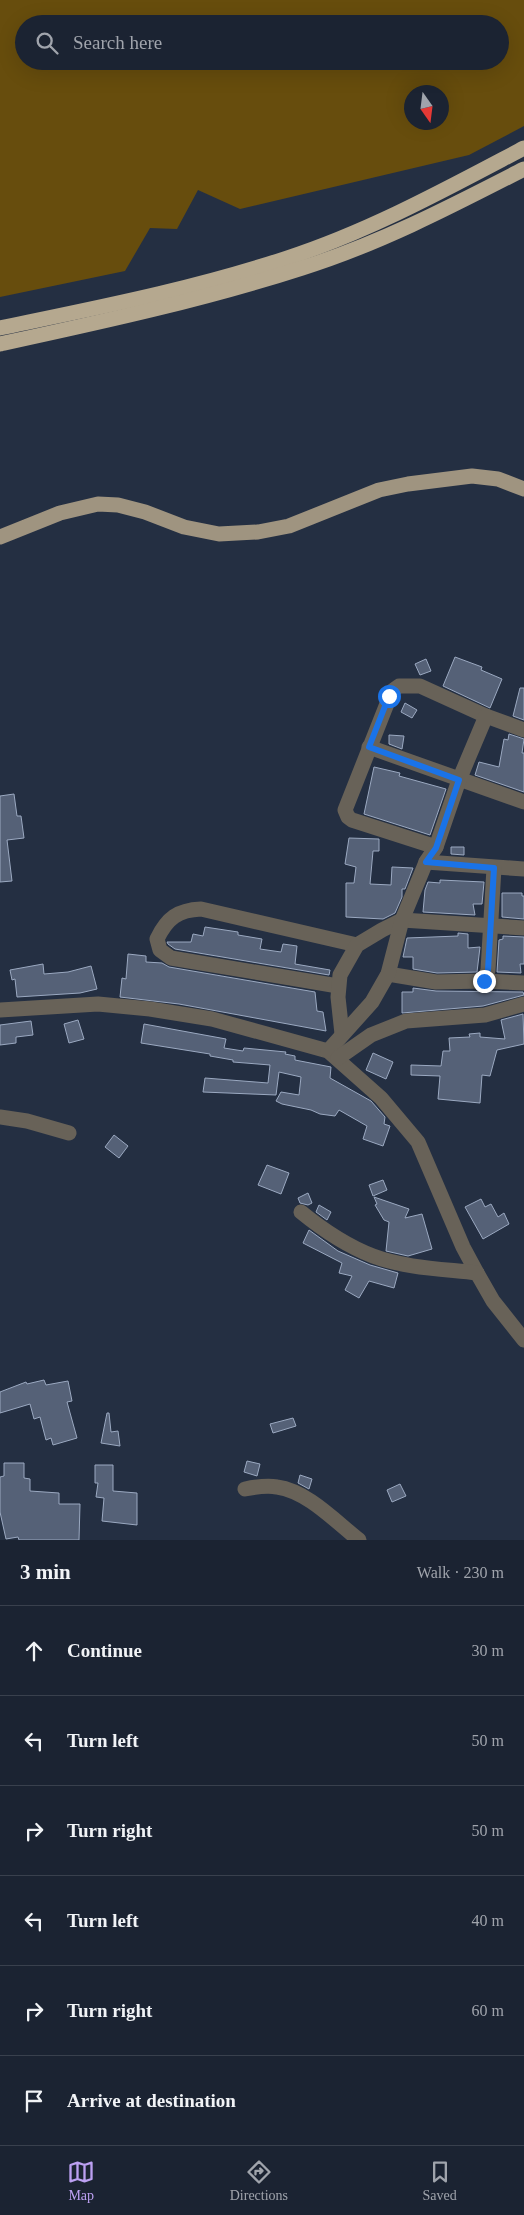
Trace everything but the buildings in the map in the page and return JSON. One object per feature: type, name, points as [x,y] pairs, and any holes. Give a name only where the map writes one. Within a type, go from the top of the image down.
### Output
[{"type":"highway","points":[[0,328],[211,280],[288,258],[372,224],[524,148]]},
{"type":"highway","points":[[0,344],[194,299],[303,268],[408,226],[524,169]]},
{"type":"main road","points":[[0,537],[60,513],[98,504],[127,507],[184,527],[219,534],[258,532],[289,526],[379,490],[408,484],[472,476],[498,480],[524,489]]},
{"type":"street","points":[[436,848],[348,817],[345,810],[392,691],[399,686],[420,686],[486,716],[524,730]]},
{"type":"street","points":[[333,1054],[342,1034],[372,1002],[388,974],[402,920],[426,862],[436,848],[459,780],[486,716]]},
{"type":"street","points":[[369,747],[524,802]]},
{"type":"street","points":[[426,862],[524,869]]},
{"type":"street","points":[[484,981],[488,970],[494,868]]},
{"type":"street","points":[[338,986],[171,958],[160,950],[157,939],[162,929],[173,917],[182,911],[201,909],[357,946]]},
{"type":"street","points":[[342,1034],[338,986],[345,964],[357,946],[402,920],[524,928]]},
{"type":"street","points":[[388,974],[436,982],[484,981],[524,983]]},
{"type":"street","points":[[0,1010],[98,1004],[150,1009],[212,1020],[333,1054],[381,1098],[418,1142],[476,1274],[493,1301],[524,1340]]},
{"type":"street","points":[[333,1054],[371,1035],[406,1021],[485,1015],[524,1004]]},
{"type":"street","points":[[0,1117],[27,1121],[69,1133]]},
{"type":"street","points":[[301,1212],[321,1229],[375,1257],[411,1265],[476,1274]]},
{"type":"street","points":[[245,1489],[270,1486],[291,1491],[313,1504],[359,1540]]},
{"type":"shaded area","points":[[0,0],[524,0],[524,126],[469,155],[240,209],[198,190],[177,229],[150,228],[125,271],[0,297]]},
{"type":"route","points":[[389,696],[369,747],[459,780],[436,848],[426,862],[494,868],[488,970],[484,981]]}]
